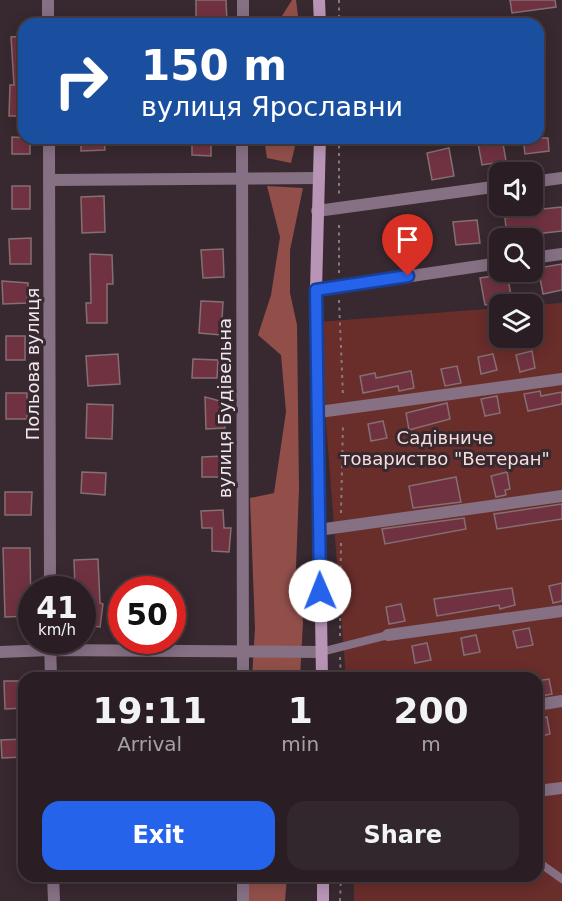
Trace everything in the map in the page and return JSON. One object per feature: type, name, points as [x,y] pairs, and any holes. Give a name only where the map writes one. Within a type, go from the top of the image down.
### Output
[{"type":"main road","points":[[320,0],[320,18]]},
{"type":"main road","points":[[320,144],[316,290],[322,672]]},
{"type":"main road","points":[[323,882],[323,901]]},
{"type":"street","points":[[48,0],[48,18]]},
{"type":"street","points":[[243,0],[243,18]]},
{"type":"street","name":"Польова вулиця","points":[[50,144],[50,576]]},
{"type":"street","name":"вулиця Будівельна","points":[[242,144],[243,672]]},
{"type":"street","points":[[50,180],[319,178]]},
{"type":"street","points":[[543,181],[562,178]]},
{"type":"street","points":[[317,211],[489,188]]},
{"type":"street","points":[[543,257],[562,254]]},
{"type":"street","points":[[316,290],[489,265]]},
{"type":"street","points":[[319,412],[562,378]]},
{"type":"street","points":[[318,530],[562,496]]},
{"type":"street","points":[[388,635],[562,610]]},
{"type":"street","points":[[96,646],[321,652]]},
{"type":"street","points":[[0,652],[18,649]]},
{"type":"street","points":[[50,654],[51,672]]},
{"type":"street","points":[[543,704],[562,701]]},
{"type":"street","points":[[543,790],[562,788]]},
{"type":"street","points":[[53,882],[54,901]]},
{"type":"street","points":[[243,882],[243,901]]},
{"type":"lane","points":[[321,652],[388,635]]},
{"type":"lane","points":[[543,865],[562,879]]},
{"type":"path","points":[[339,0],[339,18]]},
{"type":"path","points":[[341,672],[343,410]]},
{"type":"path","points":[[340,901],[341,882]]},
{"type":"green space","name":"Садівниче товариство \"Ветеран\"","points":[[562,303],[562,901],[354,901],[354,882],[543,882],[543,672],[346,672],[318,322],[489,309],[489,348],[543,348],[543,304]]},
{"type":"shaded area","points":[[292,0],[296,0],[298,18],[281,18]]},
{"type":"shaded area","points":[[265,144],[296,144],[291,163],[267,158]]},
{"type":"shaded area","points":[[267,186],[303,188],[290,250],[290,293],[297,325],[299,489],[296,567],[303,622],[300,672],[252,672],[255,628],[250,498],[274,493],[286,412],[281,355],[258,335],[271,295],[280,237]]},
{"type":"shaded area","points":[[248,882],[287,882],[285,901],[249,901]]},
{"type":"building","points":[[196,0],[226,0],[227,18],[196,18]]},
{"type":"building","points":[[510,0],[555,0],[556,7],[512,13]]},
{"type":"building","points":[[18,36],[18,116],[9,116],[10,85],[14,85],[11,37]]},
{"type":"building","points":[[12,137],[18,137],[18,144],[30,144],[30,154],[12,154]]},
{"type":"building","points":[[544,138],[548,138],[549,151],[525,154],[524,144],[544,144]]},
{"type":"building","points":[[81,144],[104,144],[105,150],[81,151]]},
{"type":"building","points":[[192,144],[211,144],[211,156],[192,155]]},
{"type":"building","points":[[478,144],[503,144],[506,161],[489,162],[482,165]]},
{"type":"building","points":[[449,148],[454,176],[432,180],[427,153]]},
{"type":"building","points":[[12,186],[30,186],[30,209],[12,209]]},
{"type":"building","points":[[104,196],[105,232],[82,233],[81,197]]},
{"type":"building","points":[[562,207],[562,231],[543,233],[543,228],[506,228],[505,218],[543,216],[543,209]]},
{"type":"building","points":[[477,220],[480,243],[456,245],[453,222]]},
{"type":"building","points":[[31,238],[31,264],[10,264],[9,239]]},
{"type":"building","points":[[223,249],[224,277],[203,278],[201,250]]},
{"type":"building","points":[[90,254],[112,255],[113,284],[107,284],[107,323],[87,323],[86,303],[91,303]]},
{"type":"building","points":[[562,264],[562,290],[543,294],[541,282],[543,282],[543,267]]},
{"type":"building","points":[[489,277],[489,282],[509,282],[511,294],[489,294],[489,304],[485,305],[480,278]]},
{"type":"building","points":[[2,281],[28,283],[27,303],[3,304]]},
{"type":"building","points":[[201,301],[223,302],[221,335],[199,333]]},
{"type":"building","points":[[6,336],[25,336],[25,360],[6,360]]},
{"type":"building","points":[[532,351],[535,368],[520,372],[516,355]]},
{"type":"building","points":[[118,354],[120,384],[88,386],[86,356]]},
{"type":"building","points":[[493,354],[497,370],[481,374],[478,357]]},
{"type":"building","points":[[193,359],[218,360],[217,378],[192,378]]},
{"type":"building","points":[[457,366],[461,383],[445,386],[441,369]]},
{"type":"building","points":[[411,371],[414,388],[399,391],[398,386],[363,393],[360,376],[375,373],[376,378]]},
{"type":"building","points":[[540,391],[541,396],[562,392],[562,404],[528,411],[524,394]]},
{"type":"building","points":[[6,393],[27,393],[27,419],[6,419]]},
{"type":"building","points":[[497,396],[500,413],[485,416],[481,399]]},
{"type":"building","points":[[205,397],[224,402],[225,428],[206,429]]},
{"type":"building","points":[[447,403],[450,419],[409,430],[406,413]]},
{"type":"building","points":[[87,404],[113,405],[112,439],[86,438]]},
{"type":"building","points":[[383,421],[387,438],[371,441],[368,424]]},
{"type":"building","points":[[223,456],[223,477],[202,477],[202,457]]},
{"type":"building","points":[[82,472],[106,473],[105,495],[81,493]]},
{"type":"building","points":[[507,472],[510,489],[505,490],[506,495],[496,497],[491,476]]},
{"type":"building","points":[[456,477],[461,502],[413,508],[409,486]]},
{"type":"building","points":[[5,492],[32,492],[31,515],[5,515]]},
{"type":"building","points":[[562,504],[562,519],[497,529],[494,514]]},
{"type":"building","points":[[223,510],[224,528],[231,528],[229,552],[212,551],[212,528],[202,528],[201,511]]},
{"type":"building","points":[[464,518],[466,529],[385,544],[382,529]]},
{"type":"building","points":[[3,548],[30,548],[30,576],[18,576],[18,616],[5,617]]},
{"type":"building","points":[[98,559],[100,603],[103,604],[100,627],[96,627],[96,576],[75,576],[74,560]]},
{"type":"building","points":[[562,583],[562,601],[553,603],[549,586]]},
{"type":"building","points":[[512,588],[515,605],[500,609],[499,605],[437,616],[434,599]]},
{"type":"building","points":[[401,604],[405,621],[389,624],[386,607]]},
{"type":"building","points":[[529,628],[533,645],[517,648],[513,631]]},
{"type":"building","points":[[476,635],[480,652],[464,655],[461,638]]},
{"type":"building","points":[[427,643],[431,660],[415,663],[412,646]]},
{"type":"building","points":[[549,679],[552,694],[543,696],[543,680]]},
{"type":"building","points":[[4,681],[18,681],[18,708],[5,709]]},
{"type":"building","points":[[547,717],[550,734],[543,736],[543,718]]},
{"type":"building","points":[[18,739],[18,757],[2,758],[1,740]]},
{"type":"route","points":[[320,591],[316,290],[408,276]]}]
